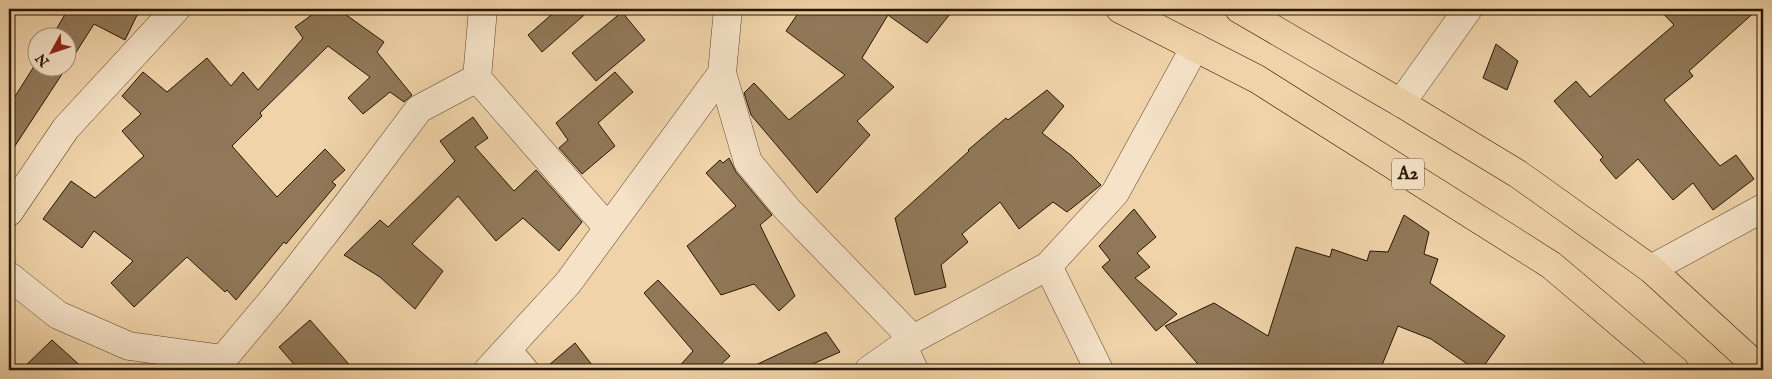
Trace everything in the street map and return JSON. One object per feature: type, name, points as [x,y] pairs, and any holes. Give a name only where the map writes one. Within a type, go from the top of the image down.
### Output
[{"type":"highway","name":"A2","points":[[1120,9],[1257,78],[1551,265],[1675,370]]},
{"type":"highway","points":[[1239,9],[1401,103],[1518,174],[1651,269],[1761,370]]},
{"type":"street","points":[[9,212],[66,128],[176,9]]},
{"type":"street","points":[[483,9],[477,78],[608,228]]},
{"type":"street","points":[[728,9],[722,73],[748,162],[910,352]]},
{"type":"street","points":[[1401,103],[1468,9]]},
{"type":"street","points":[[870,370],[910,352],[1048,266],[1115,193],[1195,47]]},
{"type":"street","points":[[488,370],[515,360],[568,283],[722,73]]},
{"type":"street","points":[[9,276],[58,315],[129,346],[223,359],[287,282],[419,109],[477,78]]},
{"type":"street","points":[[1651,269],[1763,208]]},
{"type":"street","points":[[1048,266],[1099,370]]},
{"type":"building","points":[[63,9],[140,9],[125,40],[94,24],[78,49],[78,28],[57,28],[67,11]]},
{"type":"building","points":[[320,9],[338,9],[384,42],[377,52],[412,95],[404,102],[390,92],[363,114],[348,98],[370,77],[328,46],[260,113],[262,116],[232,146],[277,197],[325,149],[345,170],[332,182],[336,185],[286,244],[284,242],[236,300],[227,290],[225,292],[187,257],[134,307],[111,283],[133,261],[94,231],[82,248],[43,219],[71,181],[95,198],[144,156],[122,131],[141,114],[122,96],[143,72],[167,92],[207,58],[231,86],[243,72],[258,90],[303,38],[295,27]]},
{"type":"building","points":[[558,9],[591,9],[542,52],[528,35]]},
{"type":"building","points":[[801,9],[954,9],[927,43],[888,15],[862,58],[894,87],[857,121],[870,135],[817,193],[751,115],[744,93],[754,83],[789,120],[845,75],[786,31]]},
{"type":"building","points":[[1659,9],[1758,9],[1689,71],[1693,76],[1664,100],[1720,166],[1736,155],[1754,179],[1713,210],[1693,183],[1673,200],[1638,159],[1616,179],[1600,160],[1603,157],[1554,101],[1576,81],[1590,97],[1674,25]]},
{"type":"building","points":[[622,12],[645,40],[596,81],[572,53]]},
{"type":"building","points":[[1496,44],[1518,61],[1507,90],[1483,78]]},
{"type":"building","points":[[615,72],[633,92],[598,123],[615,146],[582,174],[559,148],[568,140],[556,123]]},
{"type":"building","points":[[28,76],[28,78],[59,78],[9,155],[9,106]]},
{"type":"building","points":[[1047,90],[1064,106],[1042,133],[1072,156],[1101,185],[1067,212],[1053,202],[1019,229],[1000,202],[962,234],[968,242],[941,265],[946,287],[915,295],[895,218],[968,150],[1006,118],[1008,120]]},
{"type":"building","points":[[473,117],[488,138],[475,147],[514,191],[536,170],[582,222],[559,251],[523,218],[496,241],[458,196],[412,244],[443,271],[415,309],[380,277],[344,255],[380,220],[388,227],[455,161],[440,141]]},
{"type":"building","points":[[729,158],[736,172],[772,215],[760,225],[795,296],[779,311],[754,284],[721,295],[687,246],[736,206],[706,173],[720,160],[723,163]]},
{"type":"building","points":[[1134,209],[1156,237],[1137,253],[1150,267],[1135,278],[1177,314],[1156,331],[1102,267],[1110,260],[1099,246]]},
{"type":"building","points":[[1404,215],[1429,232],[1424,254],[1438,259],[1430,283],[1505,336],[1481,370],[1476,370],[1431,339],[1398,326],[1380,370],[1203,370],[1165,326],[1214,303],[1268,336],[1296,247],[1330,257],[1332,249],[1367,261],[1370,251],[1388,252]]},
{"type":"building","points":[[658,280],[730,356],[715,370],[676,370],[693,351],[644,293]]},
{"type":"building","points":[[310,320],[354,370],[299,370],[279,347]]},
{"type":"building","points":[[826,332],[840,352],[799,370],[745,370]]},
{"type":"building","points":[[52,340],[85,370],[21,370]]},
{"type":"building","points":[[575,343],[596,370],[543,370]]}]
